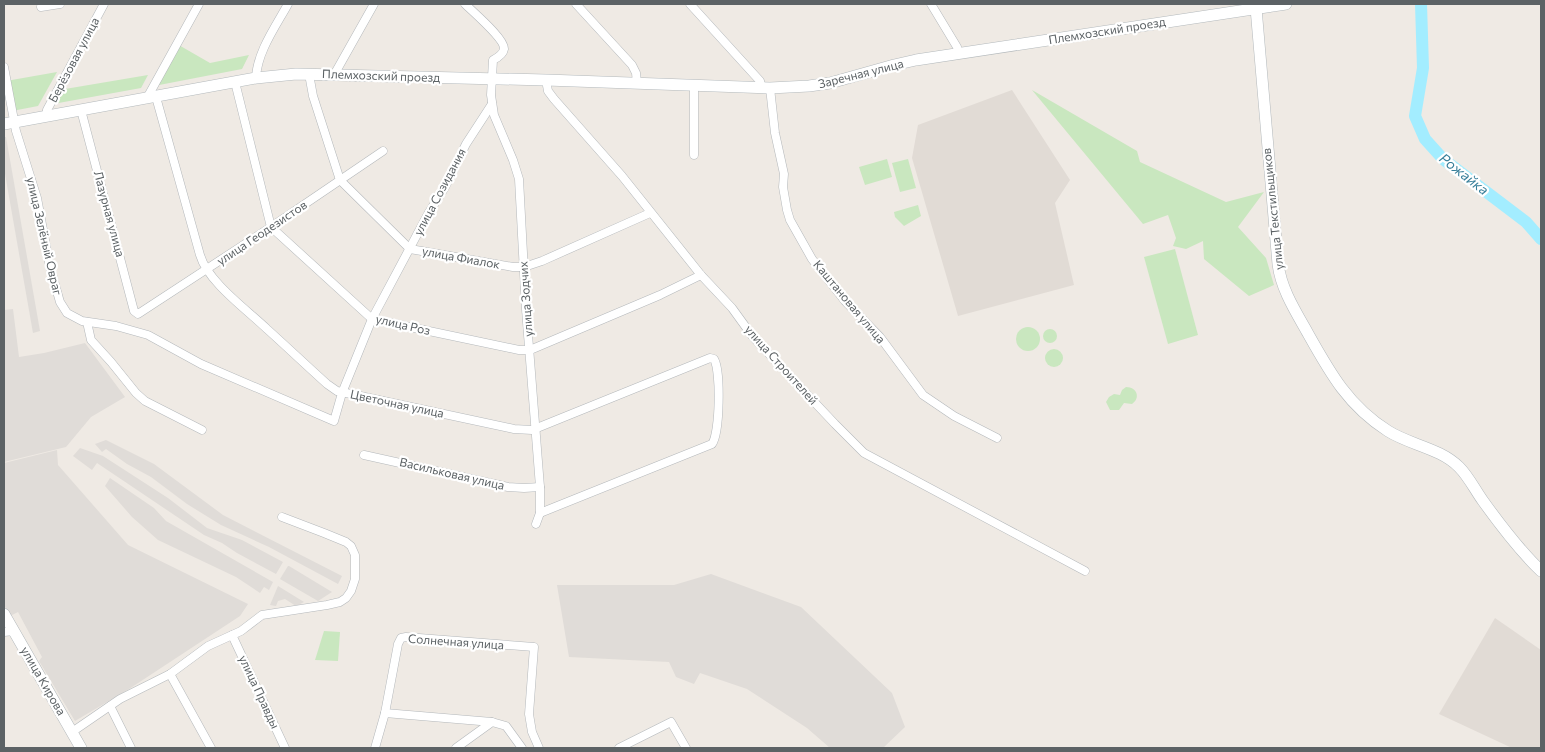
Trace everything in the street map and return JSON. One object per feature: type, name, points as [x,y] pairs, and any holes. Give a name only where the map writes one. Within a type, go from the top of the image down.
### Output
[{"type":"main road","points":[[1256,6],[1286,4]]},
{"type":"main road","name":"Племхозский проезд","points":[[959,54],[1256,6]]},
{"type":"main road","name":"улица Текстильщиков","points":[[1256,6],[1278,264],[1282,283],[1291,302],[1331,375],[1357,406],[1369,418],[1389,432],[1408,442],[1438,453],[1458,466],[1509,536],[1541,571]]},
{"type":"main road","name":"Заречная улица","points":[[766,88],[830,83],[904,62],[959,54]]},
{"type":"main road","name":"Племхозский проезд","points":[[9,123],[279,75],[309,74],[546,80],[766,88]]},
{"type":"main road","name":"улица Кирова","points":[[4,614],[9,631],[81,748]]},
{"type":"street","points":[[41,7],[60,4]]},
{"type":"street","name":"Берёзовая улица","points":[[46,117],[47,110],[104,4]]},
{"type":"street","points":[[151,97],[199,4]]},
{"type":"street","points":[[256,78],[264,48],[288,4]]},
{"type":"street","points":[[334,75],[374,4]]},
{"type":"street","name":"улица Зодчих","points":[[465,4],[494,32],[503,46],[502,53],[493,60],[491,79],[492,104],[495,119],[512,155],[518,176],[540,487],[540,514],[536,524]]},
{"type":"street","points":[[576,4],[632,65],[636,73],[637,83]]},
{"type":"street","points":[[690,4],[766,88]]},
{"type":"street","points":[[931,4],[957,47],[959,54]]},
{"type":"street","name":"улица Зелёный Овраг","points":[[4,67],[9,123],[37,198],[46,250],[59,298],[67,314],[87,322]]},
{"type":"street","name":"улица Фиалок","points":[[309,74],[313,96],[340,180],[410,250],[489,264],[524,267],[542,261],[650,213]]},
{"type":"street","name":"улица Строителей","points":[[546,80],[551,96],[622,176],[701,275],[732,308],[749,332],[864,453],[1085,571]]},
{"type":"street","points":[[235,82],[271,227]]},
{"type":"street","points":[[694,85],[694,155]]},
{"type":"street","name":"Каштановая улица","points":[[766,88],[784,174],[783,188],[790,220],[812,259],[845,300],[880,337],[923,395],[954,416],[997,438]]},
{"type":"street","name":"Цветочная улица","points":[[151,97],[206,270],[327,384],[342,393],[514,429],[536,429],[713,358],[716,362],[719,392],[715,438],[712,444],[540,514]]},
{"type":"street","name":"улица Созидания","points":[[87,322],[116,326],[148,335],[194,361],[334,421],[342,393],[372,319],[448,181],[466,144],[492,104]]},
{"type":"street","name":"Лазурная улица","points":[[81,110],[134,311],[136,314],[139,314]]},
{"type":"street","name":"улица Геодезистов","points":[[139,314],[383,151]]},
{"type":"street","name":"улица Роз","points":[[271,227],[372,319],[519,350],[530,350],[660,295],[701,275]]},
{"type":"street","points":[[87,322],[91,340],[136,393],[145,401],[202,430]]},
{"type":"street","name":"Васильковая улица","points":[[364,454],[508,487],[540,487]]},
{"type":"street","points":[[72,732],[137,690],[170,674],[208,646],[241,631],[262,615],[340,602],[348,595],[353,588],[355,579],[355,559],[351,546],[346,542],[282,517]]},
{"type":"street","name":"улица Правды","points":[[232,635],[286,748]]},
{"type":"street","name":"Солнечная улица","points":[[375,748],[385,713],[398,644],[404,637],[534,647],[529,714],[532,732],[539,748]]},
{"type":"street","points":[[170,674],[211,748]]},
{"type":"street","points":[[110,706],[131,748]]},
{"type":"street","points":[[385,713],[492,722],[506,726],[522,748]]},
{"type":"street","points":[[456,748],[492,722]]},
{"type":"street","points":[[619,748],[671,722],[686,748]]},
{"type":"shaded area","points":[[1012,90],[1070,180],[1055,203],[1074,285],[958,316],[912,158],[918,125]]},
{"type":"shaded area","points":[[4,137],[6,137],[40,331],[33,333],[4,168]]},
{"type":"shaded area","points":[[13,309],[19,357],[85,343],[125,397],[91,417],[66,447],[4,462],[4,310]]},
{"type":"shaded area","points":[[106,440],[154,464],[223,515],[342,576],[338,584],[269,547],[221,525],[106,449],[102,452],[95,444]]},
{"type":"shaded area","points":[[80,448],[103,456],[168,498],[207,528],[242,540],[283,562],[276,574],[222,543],[204,535],[97,463],[92,470],[73,456]]},
{"type":"shaded area","points":[[57,450],[58,465],[128,545],[248,604],[240,616],[129,689],[75,721],[39,661],[42,657],[18,612],[10,616],[4,605],[4,463]]},
{"type":"shaded area","points":[[110,478],[154,508],[166,521],[273,582],[269,590],[264,587],[260,593],[236,577],[158,540],[132,517],[105,486]]},
{"type":"shaded area","points":[[288,566],[332,592],[318,601],[280,579]]},
{"type":"shaded area","points":[[711,574],[801,607],[892,693],[905,727],[883,748],[830,748],[807,728],[747,689],[700,673],[694,684],[676,677],[669,662],[569,657],[557,585],[674,585]]},
{"type":"shaded area","points":[[278,586],[304,602],[296,606],[285,599],[278,601],[276,606],[270,605]]},
{"type":"shaded area","points":[[1495,618],[1541,650],[1541,748],[1512,748],[1439,714]]},
{"type":"green space","points":[[177,44],[210,63],[249,55],[242,69],[154,86]]},
{"type":"green space","points":[[57,72],[38,106],[12,111],[6,81]]},
{"type":"green space","points":[[148,75],[141,88],[53,104],[65,89]]},
{"type":"green space","points":[[1032,90],[1137,151],[1140,162],[1226,202],[1264,192],[1238,227],[1266,258],[1274,285],[1249,296],[1204,259],[1203,241],[1186,249],[1173,246],[1176,238],[1168,215],[1143,224]]},
{"type":"green space","points":[[887,159],[892,177],[865,185],[859,167]]},
{"type":"green space","points":[[908,159],[916,188],[900,192],[892,163]]},
{"type":"green space","points":[[918,205],[921,216],[904,226],[895,217],[894,212]]},
{"type":"green space","points":[[1175,249],[1198,335],[1168,344],[1144,257]]},
{"type":"green space","points":[[1028,327],[1033,328],[1039,334],[1039,344],[1033,350],[1028,351],[1023,350],[1017,344],[1016,339],[1017,334],[1023,328]]},
{"type":"green space","points":[[1050,329],[1055,331],[1057,336],[1055,341],[1050,343],[1045,341],[1043,336],[1045,331]]},
{"type":"green space","points":[[1054,349],[1060,352],[1063,358],[1060,364],[1054,367],[1048,364],[1045,358],[1048,352]]},
{"type":"green space","points":[[1126,387],[1130,387],[1135,391],[1137,396],[1135,402],[1132,404],[1124,403],[1119,410],[1110,410],[1106,402],[1109,397],[1114,394],[1120,395]]},
{"type":"green space","points":[[324,631],[340,632],[338,661],[315,660]]},
{"type":"waterway","name":"Рожайка","points":[[1421,4],[1423,68],[1415,116],[1425,139],[1443,159],[1526,222],[1541,239]]}]
